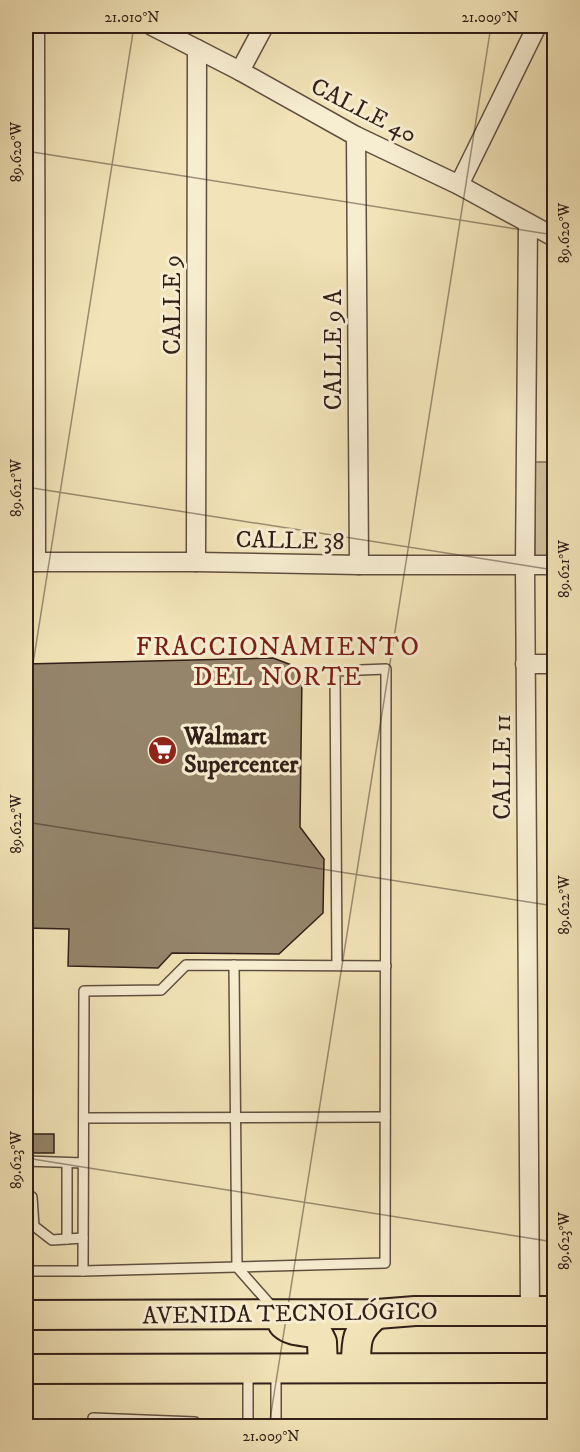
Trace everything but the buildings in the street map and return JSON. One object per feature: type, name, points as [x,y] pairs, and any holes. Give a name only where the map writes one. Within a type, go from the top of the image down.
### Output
[{"type":"main road","name":"AVENIDA TECNOLÓGICO","points":[[26,1315],[542,1311]]},
{"type":"main road","points":[[279,1314],[284,1325],[291,1330],[318,1334],[322,1342],[323,1368]]},
{"type":"main road","points":[[356,1368],[356,1346],[359,1334],[366,1322],[377,1314]]},
{"type":"main road","points":[[26,1369],[555,1368]]},
{"type":"street","points":[[31,562],[34,26]]},
{"type":"street","name":"CALLE 40","points":[[152,26],[240,71],[356,136],[459,185],[555,237]]},
{"type":"street","points":[[240,71],[264,26]]},
{"type":"street","points":[[459,185],[537,26]]},
{"type":"street","name":"CALLE 9","points":[[196,562],[197,49]]},
{"type":"street","name":"CALLE 9 A","points":[[356,136],[359,565]]},
{"type":"street","name":"CALLE 11","points":[[528,223],[525,664],[542,1311]]},
{"type":"street","name":"CALLE 38","points":[[31,562],[555,565]]},
{"type":"street","points":[[525,664],[555,664]]},
{"type":"lane","points":[[26,1271],[385,1263],[386,669],[335,671],[337,966]]},
{"type":"lane","points":[[83,1271],[84,991],[161,990],[186,965],[386,966]]},
{"type":"lane","points":[[234,965],[237,1267],[279,1314]]},
{"type":"lane","points":[[84,1118],[385,1117]]},
{"type":"lane","points":[[26,1161],[83,1163]]},
{"type":"lane","points":[[66,1163],[67,1239]]},
{"type":"lane","points":[[26,1193],[32,1197],[34,1226],[52,1239],[83,1238]]},
{"type":"lane","points":[[248,1426],[262,1368]]},
{"type":"lane","points":[[262,1368],[276,1426]]},
{"type":"lane","points":[[93,1426],[93,1418],[195,1422],[194,1426]]},
{"type":"shaded area","points":[[535,462],[554,462],[554,557],[535,557]]},
{"type":"place","name":"Walmart Supercenter","points":[[163,750]]},
{"type":"district","name":"FRACCIONAMIENTO DEL NORTE","points":[[278,661]]}]
